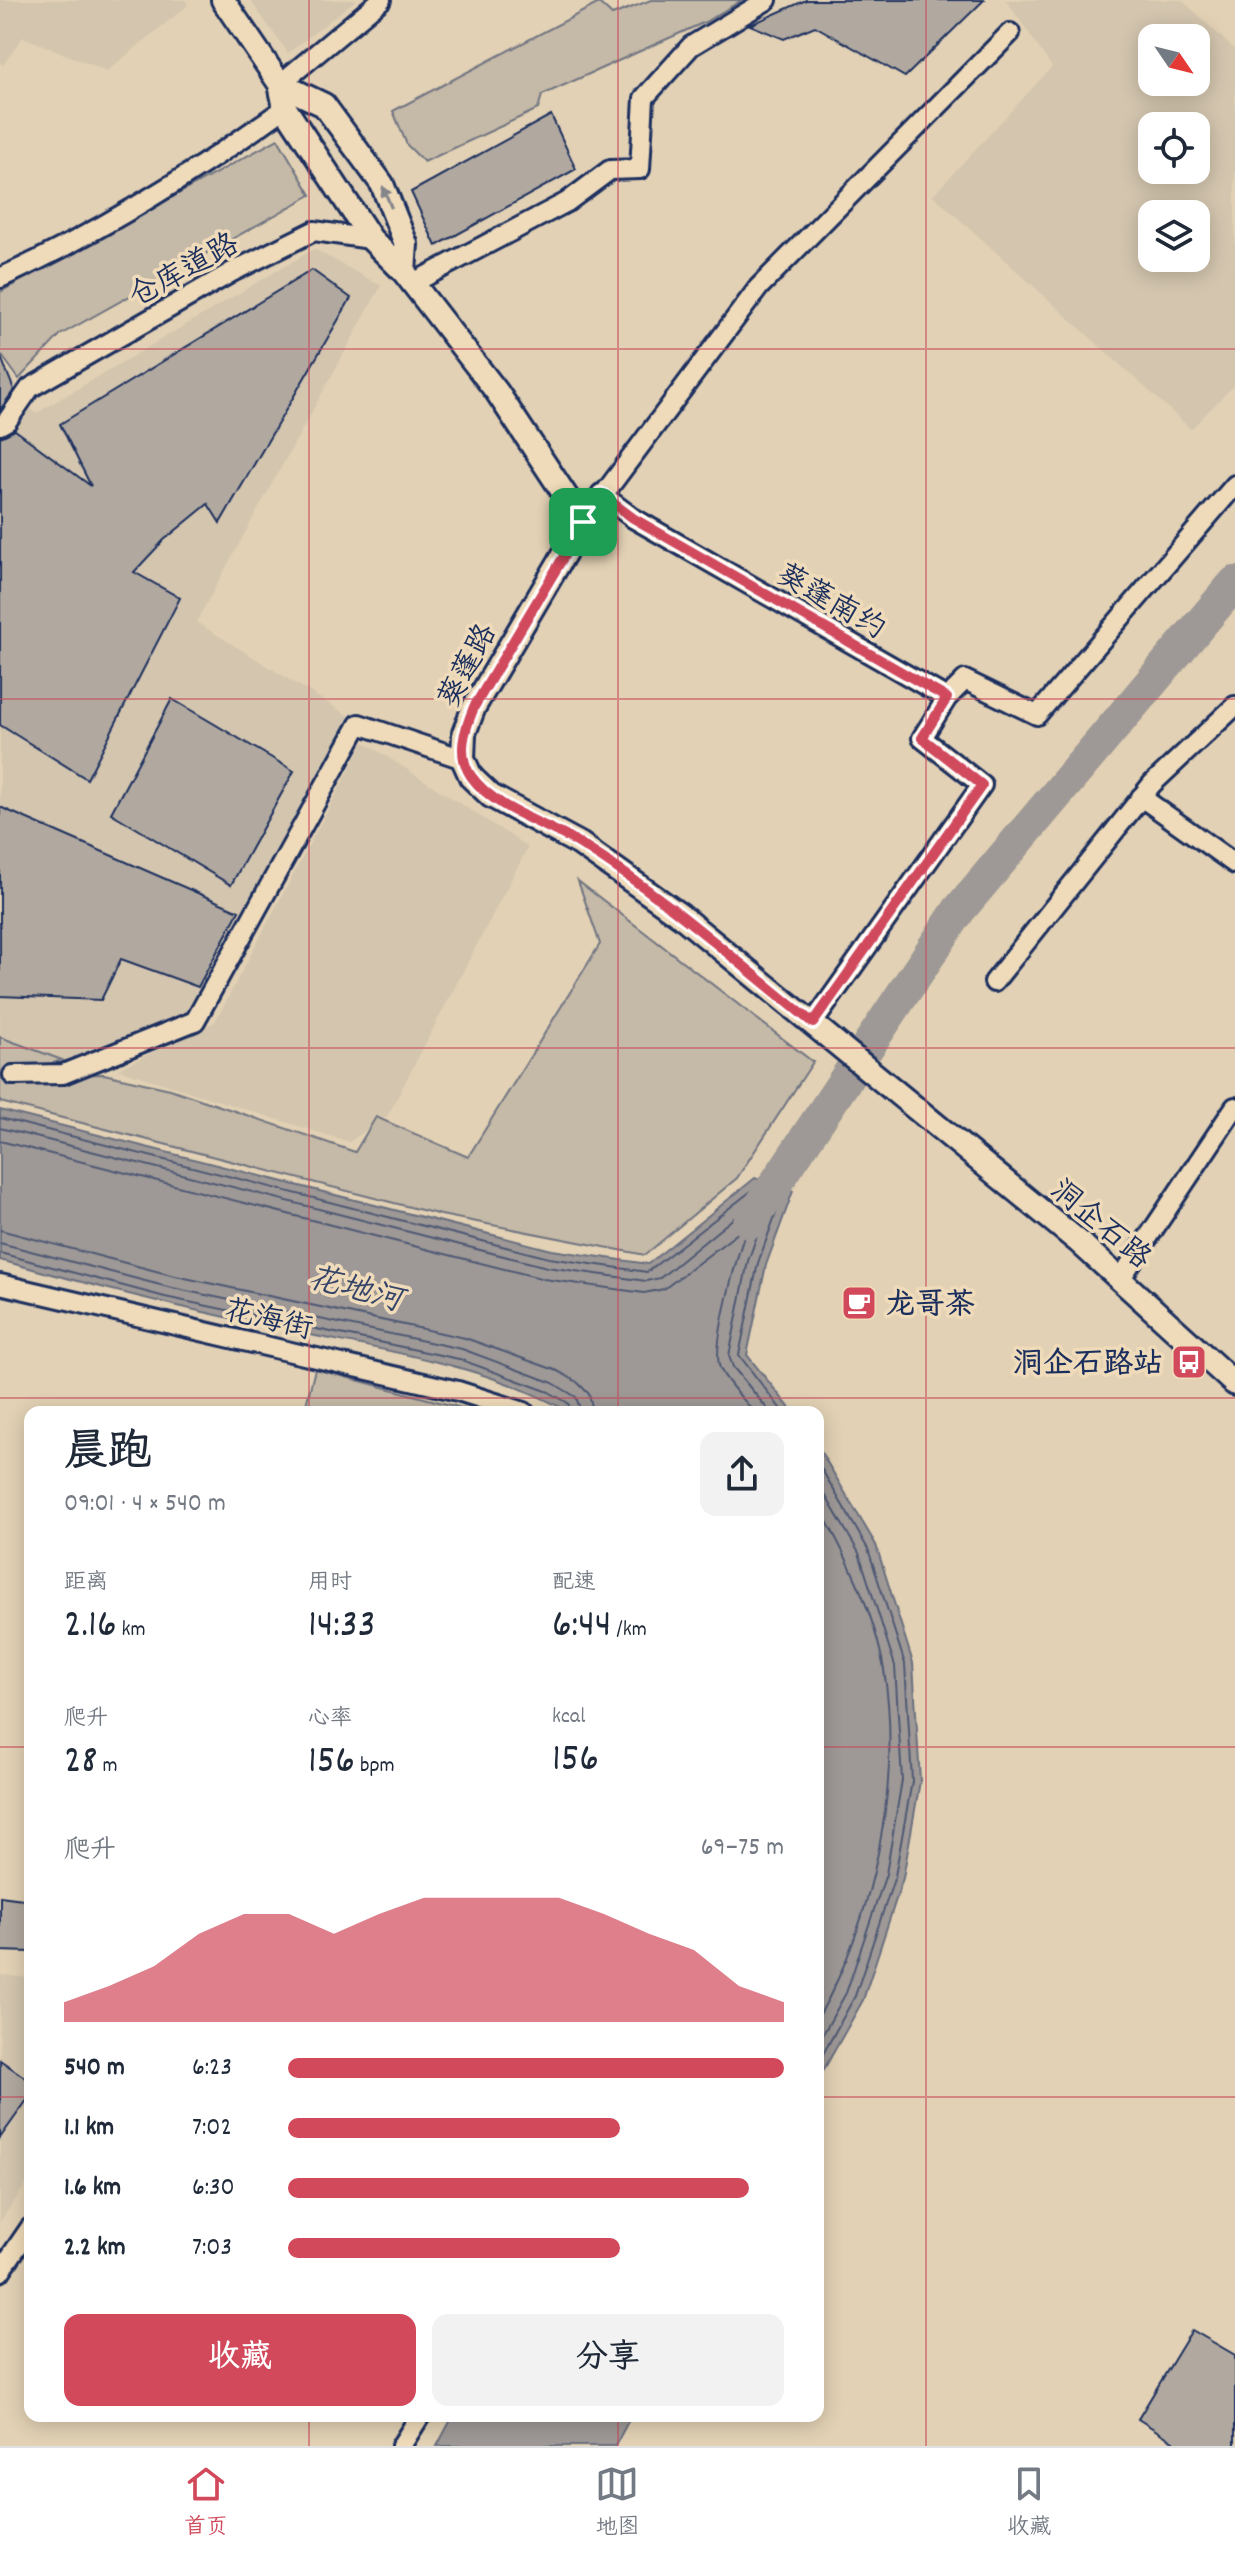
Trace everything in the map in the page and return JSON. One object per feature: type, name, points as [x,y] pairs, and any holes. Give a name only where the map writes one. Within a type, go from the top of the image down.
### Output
[{"type":"street","points":[[223,0],[280,84],[285,108],[371,239],[407,278],[506,404],[583,522],[759,287],[1010,33]]},
{"type":"street","points":[[280,84],[381,0]]},
{"type":"street","points":[[407,278],[567,202],[610,170],[640,169],[644,98],[691,46],[767,0]]},
{"type":"street","points":[[280,84],[324,105],[382,184],[406,244],[407,278]]},
{"type":"street","points":[[0,278],[98,229],[183,178],[285,108]]},
{"type":"street","name":"仓库道路","points":[[0,425],[7,421],[30,388],[208,284],[314,231],[371,239]]},
{"type":"street","points":[[13,1075],[63,1074],[195,1021],[359,724],[463,759],[471,777],[491,796],[580,844],[628,877],[817,1026],[982,785],[922,738],[947,698],[965,680],[1037,715],[1235,485]]},
{"type":"street","name":"葵蓬南约","points":[[601,494],[633,518],[947,698]]},
{"type":"street","name":"葵蓬路","points":[[463,759],[464,733],[474,707],[583,522]]},
{"type":"street","points":[[994,982],[1141,797],[1235,706]]},
{"type":"street","points":[[1141,797],[1235,864]]},
{"type":"street","name":"洞企石路","points":[[817,1026],[1121,1278],[1235,1384]]},
{"type":"street","points":[[1121,1278],[1235,1107]]},
{"type":"street","name":"花海街","points":[[0,1284],[458,1391],[505,1406]]},
{"type":"street","points":[[0,2272],[24,2237]]},
{"type":"street","points":[[401,2446],[416,2422]]},
{"type":"shaded area","points":[[0,0],[185,0],[188,5],[107,71],[23,37],[3,65],[0,63]]},
{"type":"shaded area","points":[[250,0],[356,0],[288,53]]},
{"type":"shaded area","points":[[651,0],[742,0],[705,22],[542,95],[538,109],[424,162],[407,145],[393,111],[599,3],[612,15]]},
{"type":"shaded area","points":[[1006,0],[1182,0],[1207,24],[1138,24],[1138,96],[1210,96],[1210,26],[1235,50],[1235,384],[1191,429],[933,195],[1052,67]]},
{"type":"shaded area","points":[[278,139],[311,195],[60,335],[19,379],[0,353],[0,292]]},
{"type":"shaded area","points":[[314,249],[381,286],[196,622],[350,717],[195,1021],[62,1060],[0,1037],[0,357],[35,414]]},
{"type":"shaded area","points":[[364,742],[528,847],[388,1115],[349,1142],[118,1069],[215,1022]]},
{"type":"shaded area","points":[[578,881],[813,1062],[737,1178],[645,1255],[441,1215],[0,1102],[0,1037],[62,1060],[17,1075],[104,1074],[170,1089],[355,1152],[376,1117],[468,1157],[600,944]]},
{"type":"shaded area","points":[[315,1369],[454,1406],[309,1406],[306,1405]]},
{"type":"shaded area","points":[[0,1975],[24,1977],[24,2187],[0,2222]]},
{"type":"water","name":"花地河","points":[[0,1110],[552,1250],[648,1264],[755,1178],[793,1191],[766,1265],[747,1355],[788,1406],[557,1406],[499,1380],[462,1368],[169,1304],[0,1260]]},
{"type":"water","points":[[824,1457],[876,1545],[913,1663],[920,1781],[903,1878],[863,2000],[824,2069]]},
{"type":"water","points":[[450,2422],[628,2422],[615,2446],[437,2446]]},
{"type":"building","points":[[806,0],[984,0],[905,77],[815,26],[784,39],[750,25]]},
{"type":"building","points":[[551,115],[576,169],[436,246],[411,192]]},
{"type":"building","points":[[312,270],[351,298],[220,523],[208,504],[164,540],[134,572],[180,598],[87,779],[0,725],[0,437],[15,430],[91,486],[60,424]]},
{"type":"building","points":[[0,358],[14,390],[0,410]]},
{"type":"building","points":[[172,699],[294,771],[231,885],[111,813]]},
{"type":"building","points":[[0,807],[239,911],[198,987],[121,959],[101,1000],[0,996]]},
{"type":"building","points":[[0,1896],[24,1899],[24,1952],[0,1951]]},
{"type":"building","points":[[0,2060],[24,2077],[24,2104],[0,2138]]},
{"type":"building","points":[[1192,2330],[1235,2355],[1235,2446],[1181,2446],[1138,2419]]},
{"type":"waterway","points":[[750,1222],[959,910],[1235,583]]},
{"type":"place","name":"龙哥茶","points":[[859,1303]]},
{"type":"place","name":"洞企石路站","points":[[1189,1362]]},
{"type":"route","points":[[601,494],[633,518],[947,698],[922,738],[982,785],[813,1023],[628,877],[580,844],[491,796],[471,777],[463,759],[464,733],[474,707],[583,522],[601,494]]}]
